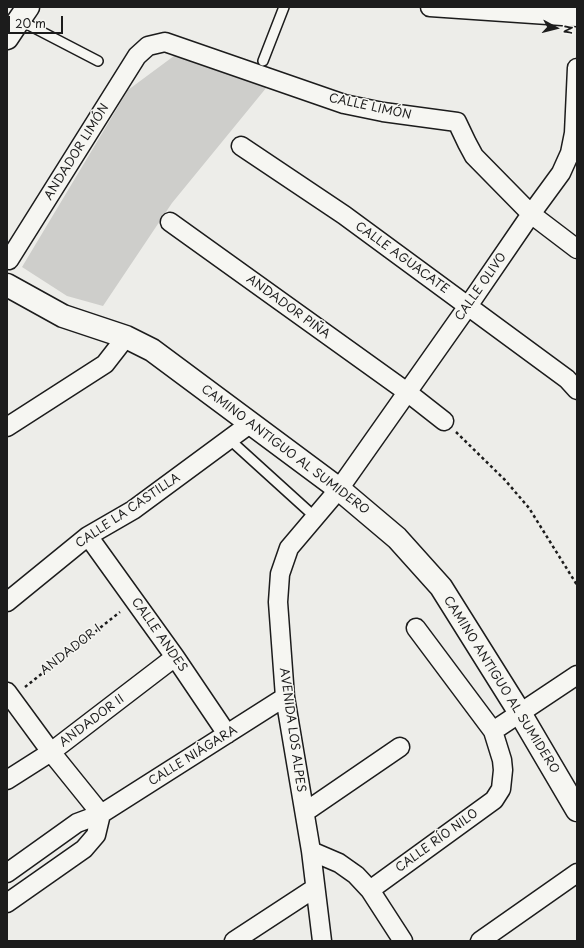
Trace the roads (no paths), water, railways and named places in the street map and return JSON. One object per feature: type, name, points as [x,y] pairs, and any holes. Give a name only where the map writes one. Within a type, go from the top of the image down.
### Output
[{"type":"main road","points":[[7,38],[23,13]]},
{"type":"main road","name":"CAMINO ANTIGUO AL SUMIDERO","points":[[7,285],[63,316],[126,338],[152,350],[339,489],[397,538],[441,587],[520,713],[577,810]]},
{"type":"street","points":[[430,7],[577,17]]},
{"type":"street","name":"CALLE LIMÓN","points":[[148,46],[165,42],[344,104],[383,112],[458,122],[474,156],[531,214]]},
{"type":"street","name":"ANDADOR LIMÓN","points":[[9,260],[136,56],[148,46]]},
{"type":"street","name":"CALLE OLIVO","points":[[339,489],[561,173],[570,153],[575,134],[577,68]]},
{"type":"street","name":"CALLE AGUACATE","points":[[241,146],[344,215],[567,379],[577,390]]},
{"type":"street","points":[[531,214],[577,249]]},
{"type":"street","name":"ANDADOR PIÑA","points":[[170,222],[407,392],[444,421]]},
{"type":"street","points":[[7,427],[105,364],[126,338]]},
{"type":"street","name":"CALLE LA CASTILLA","points":[[7,602],[88,536],[133,510],[251,423]]},
{"type":"street","name":"AVENIDA LOS ALPES","points":[[322,941],[311,851],[285,697],[278,602],[280,574],[289,548],[339,489]]},
{"type":"street","name":"CALLE ANDES","points":[[88,536],[175,657],[227,734]]},
{"type":"street","points":[[416,628],[494,731],[577,675]]},
{"type":"street","name":"ANDADOR II","points":[[7,780],[51,752],[175,657]]},
{"type":"street","points":[[7,903],[84,848],[96,835],[101,814],[8,696]]},
{"type":"street","name":"CALLE NIÁGARA","points":[[7,873],[77,823],[101,814],[285,697]]},
{"type":"street","name":"CALLE RÍO NILO","points":[[370,890],[494,800],[501,789],[503,770],[502,760],[494,731]]},
{"type":"street","points":[[305,812],[400,747]]},
{"type":"street","points":[[311,851],[339,863],[356,875],[370,890],[403,941]]},
{"type":"street","points":[[480,941],[577,873]]},
{"type":"street","points":[[234,941],[315,888]]},
{"type":"lane","points":[[263,61],[284,7]]},
{"type":"lane","points":[[23,13],[98,61]]},
{"type":"lane","points":[[229,440],[315,517]]}]
